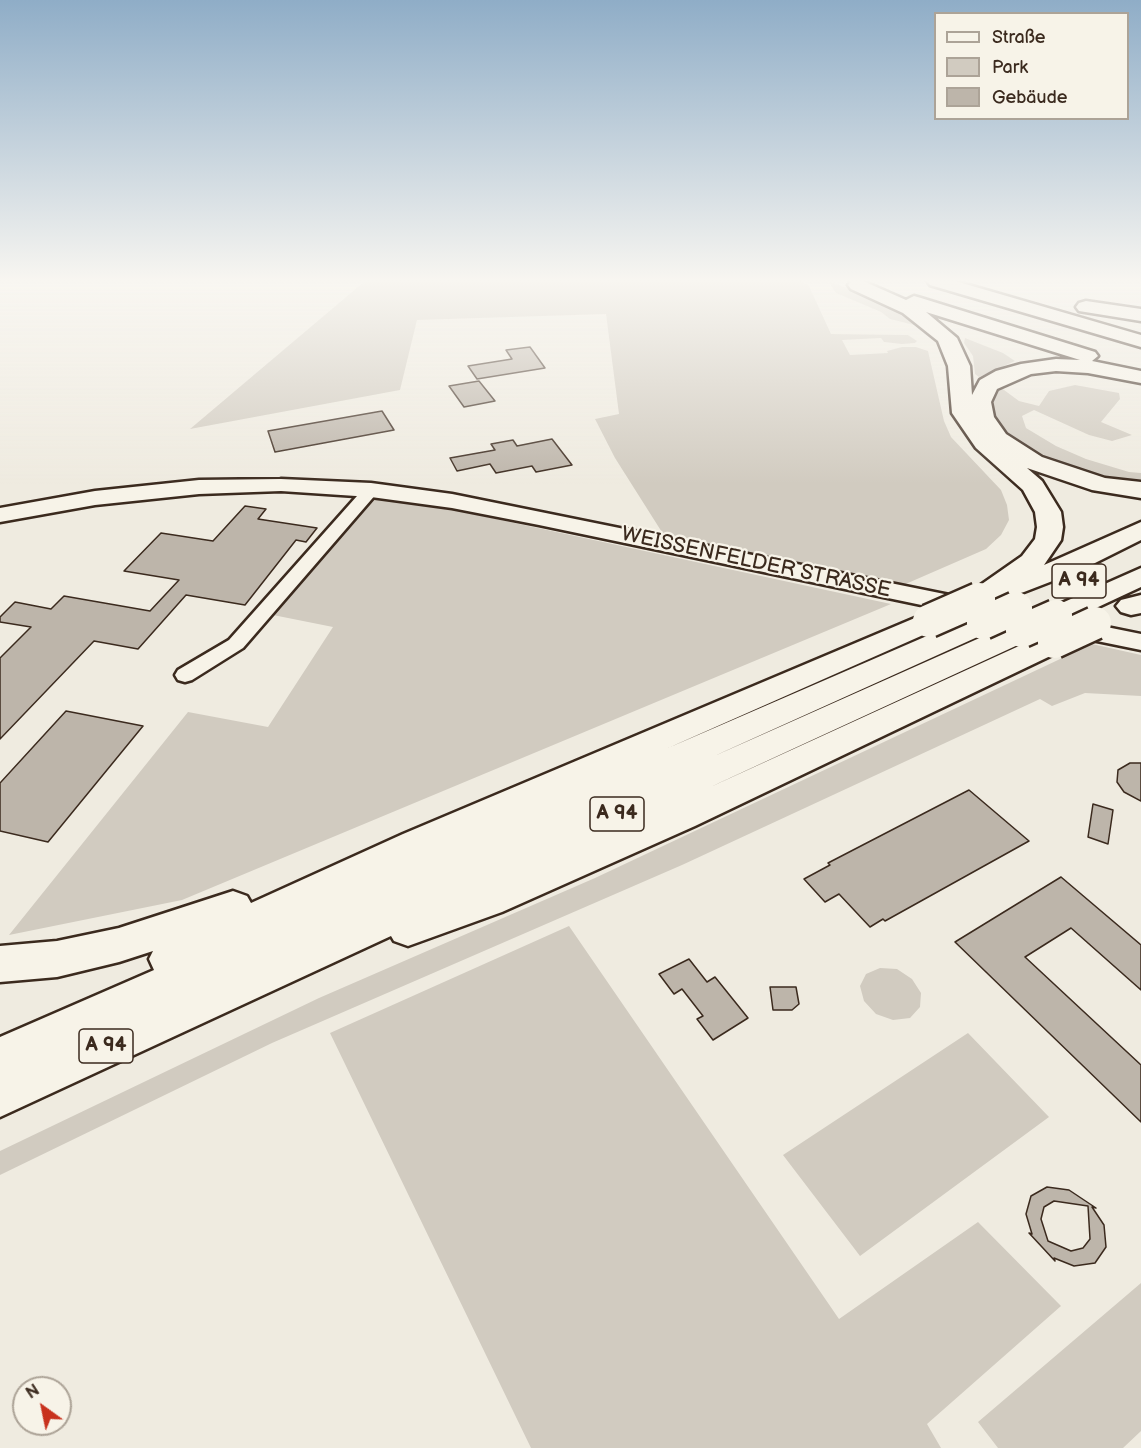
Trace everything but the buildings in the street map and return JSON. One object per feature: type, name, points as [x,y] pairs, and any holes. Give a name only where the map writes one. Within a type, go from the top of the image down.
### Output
[{"type":"highway","points":[[952,349],[959,366],[963,413],[984,442],[1033,486],[1048,512],[1050,527],[1048,540],[1032,562],[981,611]]},
{"type":"highway","points":[[1061,349],[1141,375]]},
{"type":"highway","points":[[1103,349],[1141,359]]},
{"type":"highway","points":[[1141,375],[1056,365],[1028,368],[1004,376],[988,385],[980,402],[983,417],[998,439],[1033,462],[1101,485],[1141,490]]},
{"type":"highway","points":[[0,1051],[152,966],[406,849],[929,621],[981,611],[1141,530]]},
{"type":"highway","name":"A 94","points":[[0,1058],[981,611],[1037,624],[1141,553]]},
{"type":"highway","name":"A 94","points":[[0,1095],[212,997],[289,979],[380,940],[488,901],[682,816],[1037,624],[1141,576]]},
{"type":"highway","points":[[1037,624],[1095,623],[1138,604]]},
{"type":"highway","points":[[0,964],[57,959],[161,933],[289,885],[439,820],[490,813]]},
{"type":"street","name":"WEISSENFELDER STRASSE","points":[[0,515],[95,498],[199,487],[281,485],[371,490],[452,501],[1141,642]]},
{"type":"street","points":[[184,675],[236,644],[371,490]]},
{"type":"green space","points":[[285,349],[410,349],[400,390],[190,429]]},
{"type":"green space","points":[[610,349],[847,349],[850,355],[888,353],[887,351],[896,349],[921,349],[928,351],[944,421],[951,437],[1001,490],[1007,505],[1009,520],[1001,535],[986,549],[901,586],[665,537],[615,458],[595,419],[619,414]]},
{"type":"green space","points":[[968,349],[992,349],[1015,361],[979,377],[975,374],[973,356]]},
{"type":"green space","points":[[1075,385],[1119,393],[1120,399],[1101,422],[1132,435],[1112,441],[1089,435],[1034,410],[1022,416],[1026,428],[1056,446],[1086,459],[1129,472],[1141,473],[1141,482],[1096,476],[1050,462],[1020,446],[993,417],[989,398],[1000,387],[1019,401],[1039,406],[1049,391]]},
{"type":"green space","points":[[374,499],[459,511],[891,604],[182,900],[9,935],[188,712],[268,727],[333,627],[273,615]]},
{"type":"green space","points":[[1092,644],[1141,655],[1141,696],[1085,693],[1052,706],[1040,699],[682,865],[272,1043],[0,1175],[0,1151],[319,998],[595,878]]},
{"type":"green space","points":[[569,926],[839,1319],[978,1222],[1061,1306],[927,1424],[941,1448],[531,1448],[330,1033]]},
{"type":"green space","points":[[880,968],[897,969],[912,979],[921,993],[920,1007],[910,1018],[893,1020],[876,1014],[864,1001],[860,986],[866,974]]},
{"type":"green space","points":[[968,1033],[1049,1117],[860,1256],[783,1155]]},
{"type":"green space","points":[[1141,1283],[1141,1431],[1123,1448],[998,1448],[978,1422]]}]
